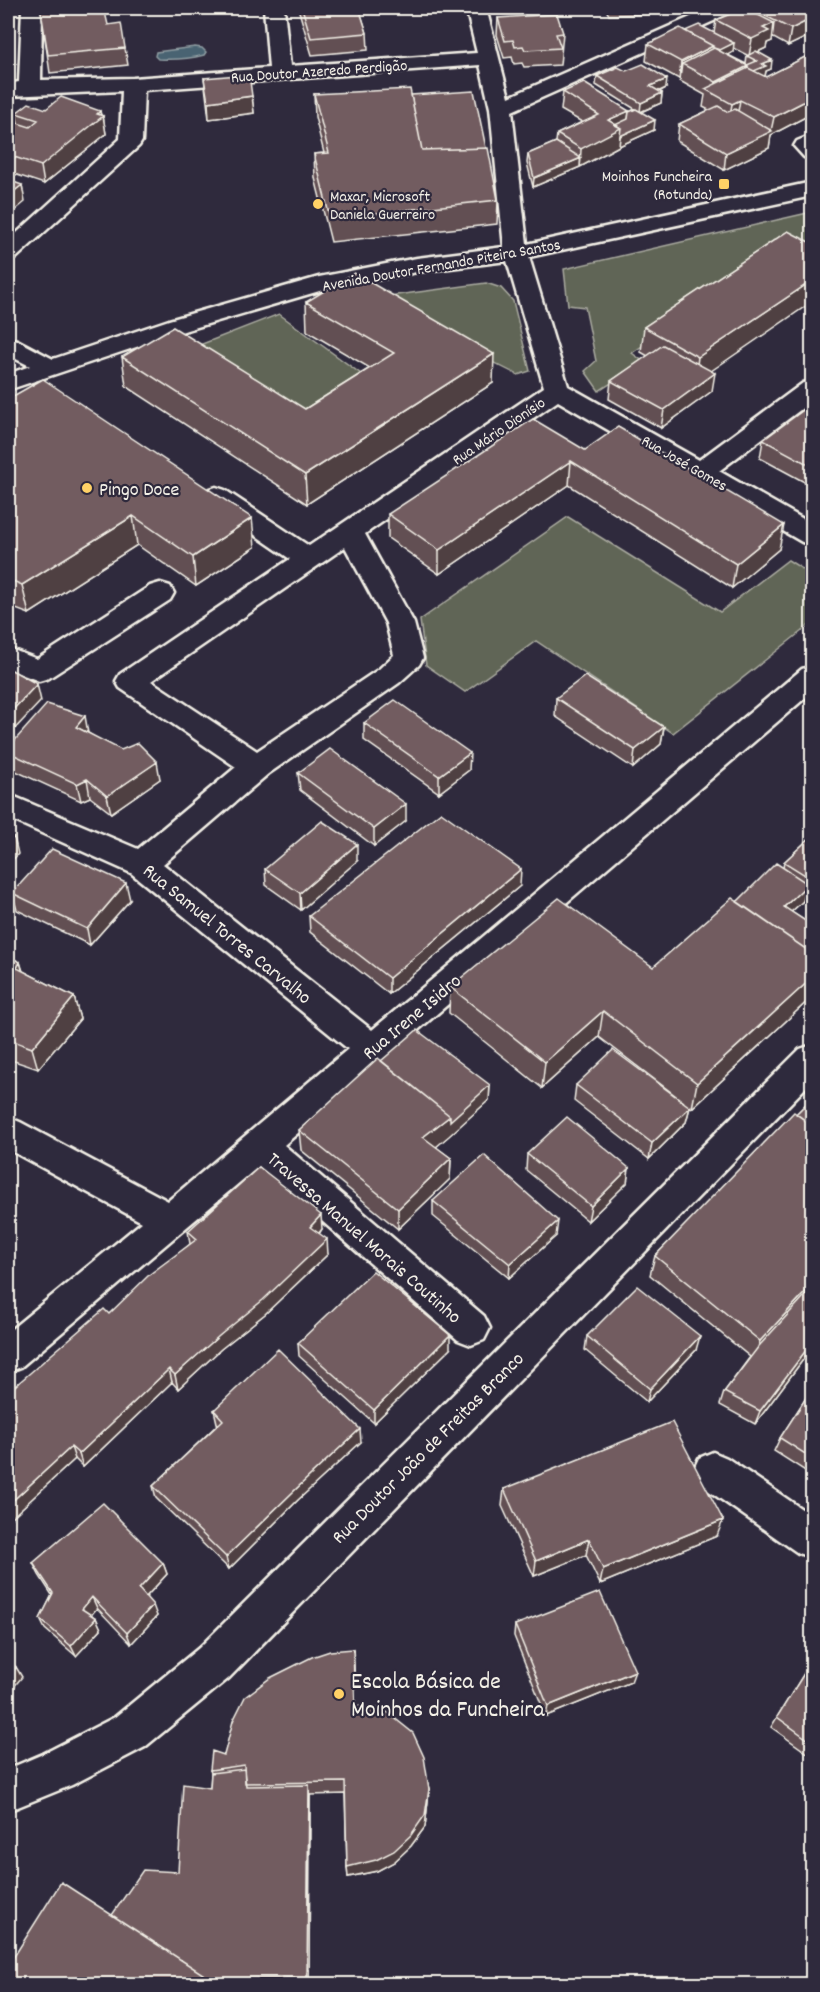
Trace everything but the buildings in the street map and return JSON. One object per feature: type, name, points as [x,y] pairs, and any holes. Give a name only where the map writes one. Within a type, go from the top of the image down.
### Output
[{"type":"street","points":[[30,87],[32,8]]},
{"type":"street","points":[[274,8],[280,72]]},
{"type":"street","name":"Rua Mário Dionísio","points":[[257,766],[130,681],[557,390],[516,253],[501,108],[476,8]]},
{"type":"street","points":[[501,108],[727,8]]},
{"type":"street","name":"Rua Doutor Azeredo Perdigão","points":[[8,90],[30,87],[134,84],[488,58]]},
{"type":"street","points":[[8,253],[131,141],[134,84]]},
{"type":"street","points":[[813,142],[805,146],[813,152]]},
{"type":"street","name":"Avenida Doutor Fernando Piteira Santos","points":[[8,382],[189,321],[319,284],[417,265],[516,253],[813,189]]},
{"type":"street","points":[[8,345],[50,367]]},
{"type":"street","points":[[702,471],[813,389]]},
{"type":"street","name":"Rua José Gomes","points":[[557,390],[813,536]]},
{"type":"street","points":[[194,482],[309,559]]},
{"type":"street","points":[[142,864],[257,766],[389,676],[409,658],[400,623],[350,531]]},
{"type":"street","points":[[8,658],[39,671],[160,593]]},
{"type":"street","name":"Rua Irene Isidro","points":[[8,1355],[171,1220],[813,676]]},
{"type":"street","name":"Rua Samuel Torres Carvalho","points":[[8,805],[142,864],[372,1049]]},
{"type":"street","name":"Rua Doutor João de Freitas Branco","points":[[8,1790],[57,1770],[130,1732],[214,1663],[813,1059]]},
{"type":"street","points":[[8,1132],[171,1220]]},
{"type":"street","name":"Travessa Manuel Morais Coutinho","points":[[259,1145],[471,1328]]},
{"type":"street","points":[[713,1471],[813,1539]]},
{"type":"green space","points":[[812,212],[812,247],[783,250],[632,353],[644,362],[599,391],[585,371],[596,361],[585,307],[568,305],[564,269]]},
{"type":"green space","points":[[486,283],[501,288],[513,301],[530,371],[518,375],[367,299]]},
{"type":"green space","points":[[279,314],[372,382],[306,424],[192,348]]},
{"type":"green space","points":[[568,517],[720,612],[788,560],[812,575],[812,623],[673,733],[536,641],[465,692],[426,665],[420,620]]},
{"type":"water","points":[[202,48],[206,52],[204,55],[181,59],[158,59],[155,56],[156,52]]},
{"type":"place","name":"Moinhos Funcheira (Rotunda)","points":[[724,184]]},
{"type":"place","name":"Maxar, Microsoft Daniela Guerreiro","points":[[318,204]]},
{"type":"place","name":"Pingo Doce","points":[[87,488]]},
{"type":"place","name":"Escola Básica de Moinhos da Funcheira","points":[[339,1694]]}]
